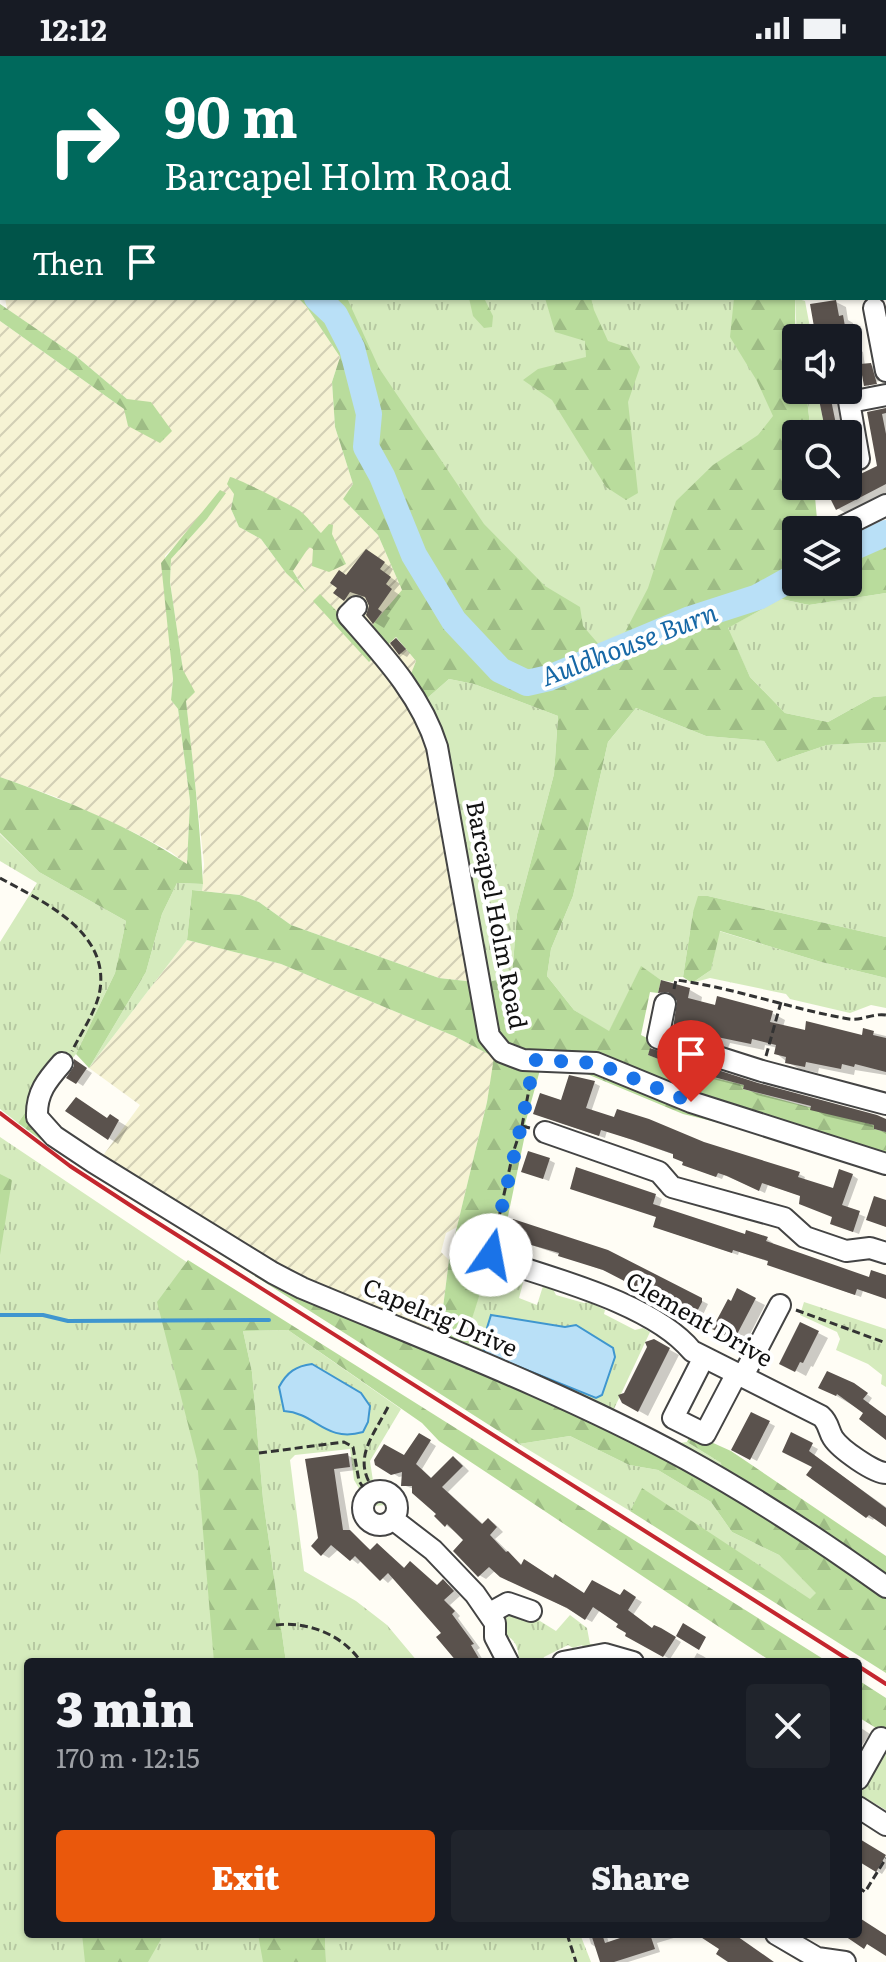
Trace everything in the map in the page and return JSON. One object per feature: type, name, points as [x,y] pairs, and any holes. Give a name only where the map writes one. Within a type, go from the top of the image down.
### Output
[{"type":"street","points":[[879,319],[886,371]]},
{"type":"street","points":[[862,396],[886,395]]},
{"type":"street","points":[[862,517],[886,505]]},
{"type":"street","name":"Barcapel Holm Road","points":[[356,607],[348,615],[416,699],[429,720],[437,747],[489,1036],[502,1052],[523,1060],[596,1063],[691,1102],[886,1164]]},
{"type":"street","points":[[665,1004],[658,1038],[762,1071],[886,1104]]},
{"type":"street","name":"Capelrig Drive","points":[[62,1063],[45,1082],[36,1104],[37,1117],[54,1136],[93,1162],[283,1278],[583,1408],[686,1459],[780,1516],[886,1587]]},
{"type":"street","points":[[545,1132],[659,1172],[672,1187],[784,1218],[805,1237],[819,1242],[846,1251],[870,1248],[886,1253]]},
{"type":"street","points":[[564,1162],[572,1141]]},
{"type":"street","name":"Clement Drive","points":[[499,1259],[598,1293],[678,1334],[692,1351],[821,1416],[827,1421],[835,1442],[877,1473],[886,1473]]},
{"type":"street","points":[[530,1293],[537,1273]]},
{"type":"street","points":[[704,1357],[673,1418],[705,1434],[780,1305]]},
{"type":"street","points":[[372,1493],[363,1505],[365,1516],[373,1524],[384,1526],[394,1520],[454,1569],[490,1613],[495,1623],[495,1637],[506,1658]]},
{"type":"street","points":[[490,1613],[508,1603],[531,1611]]},
{"type":"street","points":[[584,1658],[605,1654],[619,1658]]},
{"type":"street","points":[[862,1772],[879,1737]]},
{"type":"street","points":[[862,1810],[886,1825]]},
{"type":"street","points":[[783,1938],[817,1958],[845,1962]]},
{"type":"path","points":[[0,878],[50,904],[71,920],[95,956],[99,994],[70,1055],[62,1063]]},
{"type":"path","points":[[665,1004],[670,1004],[676,980],[719,986],[853,1020],[886,1015]]},
{"type":"path","points":[[762,1071],[781,1002]]},
{"type":"path","points":[[499,1259],[513,1153],[522,1126],[534,1060]]},
{"type":"path","points":[[522,1126],[545,1132]]},
{"type":"path","points":[[780,1305],[886,1343]]},
{"type":"path","points":[[372,1493],[365,1478],[363,1455],[388,1407]]},
{"type":"path","points":[[259,1453],[344,1442],[353,1447],[359,1481],[372,1493]]},
{"type":"path","points":[[276,1625],[293,1623],[325,1632],[358,1658]]},
{"type":"path","points":[[862,1890],[865,1892],[886,1858]]},
{"type":"path","points":[[568,1938],[576,1962]]},
{"type":"shaded area","points":[[5,300],[300,300],[340,357],[332,382],[335,427],[353,484],[343,499],[378,535],[402,590],[395,637],[416,661],[409,679],[426,728],[476,982],[439,978],[291,925],[259,902],[240,895],[202,891],[204,864],[186,701],[194,692],[183,671],[170,581],[171,559],[207,519],[225,493],[165,556],[173,680],[171,700],[178,709],[190,801],[187,865],[171,852],[135,833],[56,797],[0,777],[0,321],[124,409],[127,399],[76,356],[7,309]],"holes":[[[234,494],[272,498],[299,510],[321,533],[313,549],[309,546],[293,571],[304,588],[286,573],[261,539],[239,527],[231,509]]]},
{"type":"shaded area","points":[[187,940],[281,964],[454,1036],[495,1057],[457,1227],[446,1233],[441,1252],[449,1260],[439,1339],[331,1297],[198,1221],[196,1211],[186,1213],[99,1161],[140,1105],[89,1068]]},
{"type":"green space","points":[[300,300],[348,300],[379,368],[484,524],[545,586],[580,607],[583,626],[601,647],[622,638],[648,588],[676,501],[713,465],[758,435],[773,416],[757,381],[730,337],[734,300],[795,300],[795,324],[782,324],[782,404],[808,404],[809,420],[782,420],[782,500],[815,500],[817,516],[782,516],[782,596],[862,596],[862,530],[886,521],[886,593],[809,605],[781,599],[728,628],[750,677],[785,713],[828,722],[873,697],[886,696],[886,742],[827,745],[777,762],[764,741],[706,736],[636,708],[608,742],[573,896],[551,949],[547,976],[574,1010],[609,1031],[641,966],[661,980],[658,993],[650,992],[641,1035],[653,1041],[648,1055],[703,1075],[744,1085],[743,1089],[874,1125],[874,1129],[886,1132],[886,1176],[765,1134],[683,1114],[575,1069],[540,1070],[525,1124],[501,1250],[496,1269],[483,1284],[470,1325],[473,1330],[467,1348],[439,1339],[449,1260],[487,1102],[494,1057],[454,1036],[281,964],[187,940],[192,890],[240,895],[259,902],[291,925],[439,978],[484,983],[512,976],[517,914],[554,774],[558,716],[474,684],[449,679],[424,701],[409,679],[416,661],[396,637],[369,662],[313,601],[320,594],[365,640],[374,623],[402,590],[378,535],[343,499],[353,484],[335,427],[332,382],[340,357]]},
{"type":"green space","points":[[314,300],[764,300],[785,420],[782,420],[782,500],[796,500],[796,516],[782,516],[782,541],[603,679],[562,651]]},
{"type":"green space","points":[[469,300],[485,300],[493,316],[492,327],[484,328],[473,316]]},
{"type":"green space","points":[[546,300],[592,300],[608,341],[629,348],[640,367],[628,402],[638,493],[626,500],[606,487],[552,400],[523,380],[538,369],[586,357],[585,341],[555,332]]},
{"type":"green space","points":[[795,300],[805,301],[809,324],[796,324]]},
{"type":"green space","points":[[0,304],[76,356],[127,399],[151,402],[172,431],[160,443],[128,426],[124,409],[0,321]]},
{"type":"green space","points":[[808,404],[820,404],[823,420],[809,420]]},
{"type":"green space","points":[[230,477],[299,510],[321,533],[329,524],[333,525],[332,534],[346,564],[329,572],[312,566],[313,549],[309,547],[293,571],[306,592],[286,573],[261,539],[239,527],[231,509],[234,494],[227,484]]},
{"type":"green space","points":[[220,490],[226,493],[171,559],[170,582],[183,670],[195,692],[186,701],[203,884],[177,883],[162,914],[146,972],[89,1068],[76,1054],[115,973],[126,921],[39,872],[0,833],[0,777],[96,815],[187,864],[190,801],[178,709],[171,700],[173,679],[161,563]]},
{"type":"green space","points":[[886,593],[886,696],[873,697],[828,722],[785,713],[750,677],[727,628],[781,599],[809,605]]},
{"type":"green space","points":[[449,679],[474,684],[558,716],[554,774],[517,914],[512,976],[484,983],[424,701]]},
{"type":"green space","points":[[636,708],[706,736],[764,741],[777,762],[827,745],[886,742],[886,937],[708,896],[693,912],[683,977],[675,977],[673,982],[661,980],[641,967],[609,1032],[574,1010],[547,976],[551,949],[573,896],[608,742]]},
{"type":"green space","points":[[0,834],[39,872],[126,921],[115,973],[76,1054],[54,1081],[42,1111],[27,1110],[18,1123],[0,1109],[0,942],[37,883],[0,861]]},
{"type":"green space","points":[[177,883],[203,884],[202,891],[192,890],[187,940],[89,1068],[146,972],[162,914]]},
{"type":"green space","points":[[698,896],[886,937],[886,978],[720,931],[711,970],[692,983],[683,977]]},
{"type":"green space","points":[[719,931],[886,978],[886,1008],[871,1005],[850,1013],[790,999],[786,994],[710,978],[692,983],[711,970]]},
{"type":"green space","points":[[27,1110],[34,1126],[275,1279],[583,1415],[677,1461],[886,1590],[886,1673],[630,1511],[642,1488],[810,1599],[816,1593],[779,1555],[732,1532],[711,1502],[658,1470],[629,1465],[570,1436],[519,1444],[41,1140],[18,1123]]},
{"type":"green space","points":[[0,1137],[212,1279],[266,1658],[24,1658],[24,1938],[303,1938],[306,1962],[0,1962]]},
{"type":"green space","points":[[0,1174],[12,1180],[0,1255]]},
{"type":"green space","points":[[188,1260],[822,1658],[766,1658],[439,1441],[422,1423],[288,1330],[243,1331],[252,1372],[263,1499],[285,1658],[214,1658],[197,1460],[157,1302]]},
{"type":"green space","points":[[496,1269],[518,1275],[523,1283],[519,1298],[537,1305],[543,1286],[552,1287],[556,1295],[589,1302],[605,1310],[604,1314],[635,1330],[643,1328],[650,1332],[613,1411],[679,1443],[687,1442],[721,1463],[722,1471],[467,1348],[476,1306],[484,1286]]},
{"type":"green space","points":[[804,1302],[886,1329],[886,1387],[881,1384],[882,1375],[868,1364],[836,1350],[840,1339],[837,1332],[800,1315]]},
{"type":"green space","points":[[288,1330],[401,1409],[370,1461],[373,1481],[360,1490],[354,1480],[350,1449],[295,1455],[290,1460],[304,1571],[356,1601],[387,1625],[415,1658],[285,1658],[263,1499],[252,1372],[243,1331]]},
{"type":"green space","points":[[691,1433],[731,1451],[886,1556],[886,1575],[722,1471],[721,1463],[687,1442]]},
{"type":"green space","points":[[570,1436],[629,1465],[658,1470],[711,1502],[732,1532],[779,1555],[817,1593],[810,1600],[642,1489],[630,1511],[519,1444]]},
{"type":"green space","points":[[382,1495],[393,1509],[390,1515],[386,1505],[372,1506],[371,1516],[366,1509],[370,1500]]},
{"type":"green space","points":[[502,1612],[532,1616],[556,1631],[570,1615],[587,1628],[590,1644],[593,1644],[584,1649],[582,1645],[573,1648],[568,1645],[544,1658],[519,1658],[515,1643],[505,1635],[506,1619]]},
{"type":"green space","points":[[862,1683],[886,1698],[886,1734],[862,1719]]},
{"type":"green space","points":[[886,1746],[886,1810],[862,1799],[862,1786]]},
{"type":"green space","points":[[82,1938],[162,1938],[148,1962],[85,1962]]},
{"type":"green space","points":[[259,1938],[325,1938],[326,1962],[263,1962]]},
{"type":"green space","points":[[325,1938],[582,1938],[591,1962],[326,1962]]},
{"type":"water","points":[[491,1315],[565,1327],[576,1325],[613,1348],[615,1357],[602,1395],[596,1398],[485,1353],[482,1344]]},
{"type":"water","points":[[312,1364],[361,1393],[370,1406],[363,1432],[339,1434],[284,1411],[279,1387],[292,1371]]},
{"type":"building","points":[[836,300],[839,316],[843,315],[845,324],[814,324],[810,304]]},
{"type":"building","points":[[871,363],[877,384],[864,386],[862,364]]},
{"type":"building","points":[[820,404],[832,404],[835,420],[823,420]]},
{"type":"building","points":[[886,408],[886,413],[882,414],[886,434],[886,484],[862,496],[862,473],[877,466],[867,412]]},
{"type":"building","points":[[831,500],[855,500],[836,510]]},
{"type":"building","points":[[366,549],[385,562],[380,569],[391,577],[386,584],[392,589],[378,609],[382,612],[373,624],[366,615],[369,606],[365,597],[350,592],[344,601],[333,593],[337,588],[330,583],[339,570],[346,575]]},
{"type":"building","points":[[396,638],[406,649],[399,655],[390,643]]},
{"type":"building","points":[[661,980],[690,988],[688,998],[715,1005],[717,996],[773,1011],[770,1022],[805,1030],[806,1021],[862,1035],[863,1028],[874,1031],[873,1035],[886,1038],[886,1072],[855,1064],[854,1067],[842,1064],[841,1069],[806,1062],[805,1067],[785,1063],[786,1057],[774,1054],[776,1045],[752,1039],[751,1044],[717,1037],[716,1043],[673,1029],[677,1001],[668,992],[658,993]]},
{"type":"building","points":[[650,1048],[758,1083],[877,1115],[886,1119],[886,1132],[874,1129],[874,1125],[810,1110],[811,1106],[743,1089],[744,1085],[687,1070],[648,1055]]},
{"type":"building","points":[[74,1059],[87,1068],[76,1084],[66,1078],[74,1066]]},
{"type":"building","points":[[569,1075],[595,1081],[586,1108],[614,1117],[617,1109],[649,1119],[704,1142],[800,1172],[798,1177],[833,1188],[839,1169],[853,1174],[842,1205],[860,1211],[853,1232],[830,1224],[832,1217],[799,1204],[800,1196],[762,1183],[759,1191],[727,1176],[718,1173],[716,1177],[682,1165],[683,1162],[673,1158],[673,1154],[633,1140],[601,1130],[599,1136],[533,1114],[540,1093],[561,1100]]},
{"type":"building","points":[[76,1097],[107,1118],[110,1114],[119,1120],[108,1140],[65,1111]]},
{"type":"building","points":[[528,1151],[550,1158],[543,1179],[521,1172]]},
{"type":"building","points":[[576,1167],[656,1194],[653,1204],[745,1234],[746,1230],[768,1237],[766,1241],[869,1277],[871,1270],[886,1275],[886,1299],[857,1289],[855,1295],[767,1265],[768,1261],[733,1250],[732,1253],[653,1227],[656,1217],[570,1189]]},
{"type":"building","points":[[874,1196],[886,1200],[886,1227],[866,1220]]},
{"type":"building","points":[[513,1219],[608,1250],[702,1298],[702,1302],[694,1317],[603,1270],[507,1238]]},
{"type":"building","points":[[737,1288],[756,1298],[734,1340],[712,1329]]},
{"type":"building","points":[[800,1322],[819,1331],[795,1372],[779,1364]]},
{"type":"building","points":[[654,1339],[670,1348],[638,1412],[622,1403],[618,1395],[624,1393],[647,1347],[645,1342]]},
{"type":"building","points":[[827,1371],[868,1393],[863,1399],[886,1416],[886,1440],[859,1419],[863,1413],[837,1394],[818,1388]]},
{"type":"building","points":[[751,1412],[770,1421],[750,1460],[731,1450]]},
{"type":"building","points":[[791,1432],[813,1443],[809,1451],[886,1508],[886,1527],[869,1515],[866,1518],[806,1475],[812,1467],[782,1452]]},
{"type":"building","points":[[419,1433],[431,1440],[416,1464],[431,1478],[453,1456],[463,1466],[442,1487],[482,1524],[488,1518],[497,1527],[490,1535],[506,1552],[521,1565],[524,1559],[584,1593],[592,1580],[620,1595],[624,1589],[636,1597],[628,1610],[652,1628],[654,1625],[676,1637],[663,1657],[625,1636],[626,1633],[616,1627],[618,1624],[593,1607],[585,1620],[567,1608],[500,1577],[489,1567],[478,1577],[453,1551],[463,1540],[447,1524],[445,1527],[434,1516],[436,1514],[412,1493],[412,1486],[401,1486],[402,1472],[391,1475],[375,1465],[374,1460],[384,1444],[404,1455]]},
{"type":"building","points":[[348,1453],[350,1467],[334,1469],[343,1530],[350,1530],[370,1550],[377,1543],[404,1568],[410,1561],[437,1585],[443,1579],[454,1591],[444,1600],[455,1611],[452,1614],[474,1644],[471,1645],[479,1658],[454,1658],[436,1637],[441,1633],[388,1573],[380,1581],[355,1556],[350,1561],[331,1545],[321,1556],[311,1546],[318,1538],[305,1459]]},
{"type":"building","points":[[683,1623],[706,1637],[699,1650],[676,1636]]},
{"type":"building","points":[[862,1840],[886,1855],[876,1872],[862,1863]]},
{"type":"building","points":[[862,1920],[886,1935],[886,1956],[867,1944],[864,1949],[848,1938],[862,1938]]},
{"type":"building","points":[[592,1938],[603,1938],[605,1943],[620,1938],[651,1938],[655,1949],[614,1962],[600,1962]]},
{"type":"building","points":[[702,1938],[740,1938],[774,1962],[728,1962],[716,1954],[719,1949]]},
{"type":"waterway","name":"Auldhouse Burn","points":[[319,300],[335,315],[352,348],[369,414],[366,447],[382,476],[414,555],[454,621],[500,670],[527,683],[549,678],[690,619],[758,597],[782,584]]},
{"type":"waterway","name":"Auldhouse Burn","points":[[862,544],[886,533]]},
{"type":"waterway","points":[[0,1315],[43,1315],[68,1321],[269,1320]]},
{"type":"railway","points":[[0,1113],[70,1166],[139,1211],[846,1658]]},
{"type":"railway","points":[[862,1669],[886,1684]]},
{"type":"route","points":[[491,1255],[513,1153],[522,1126],[534,1060],[596,1063],[691,1102]]}]
